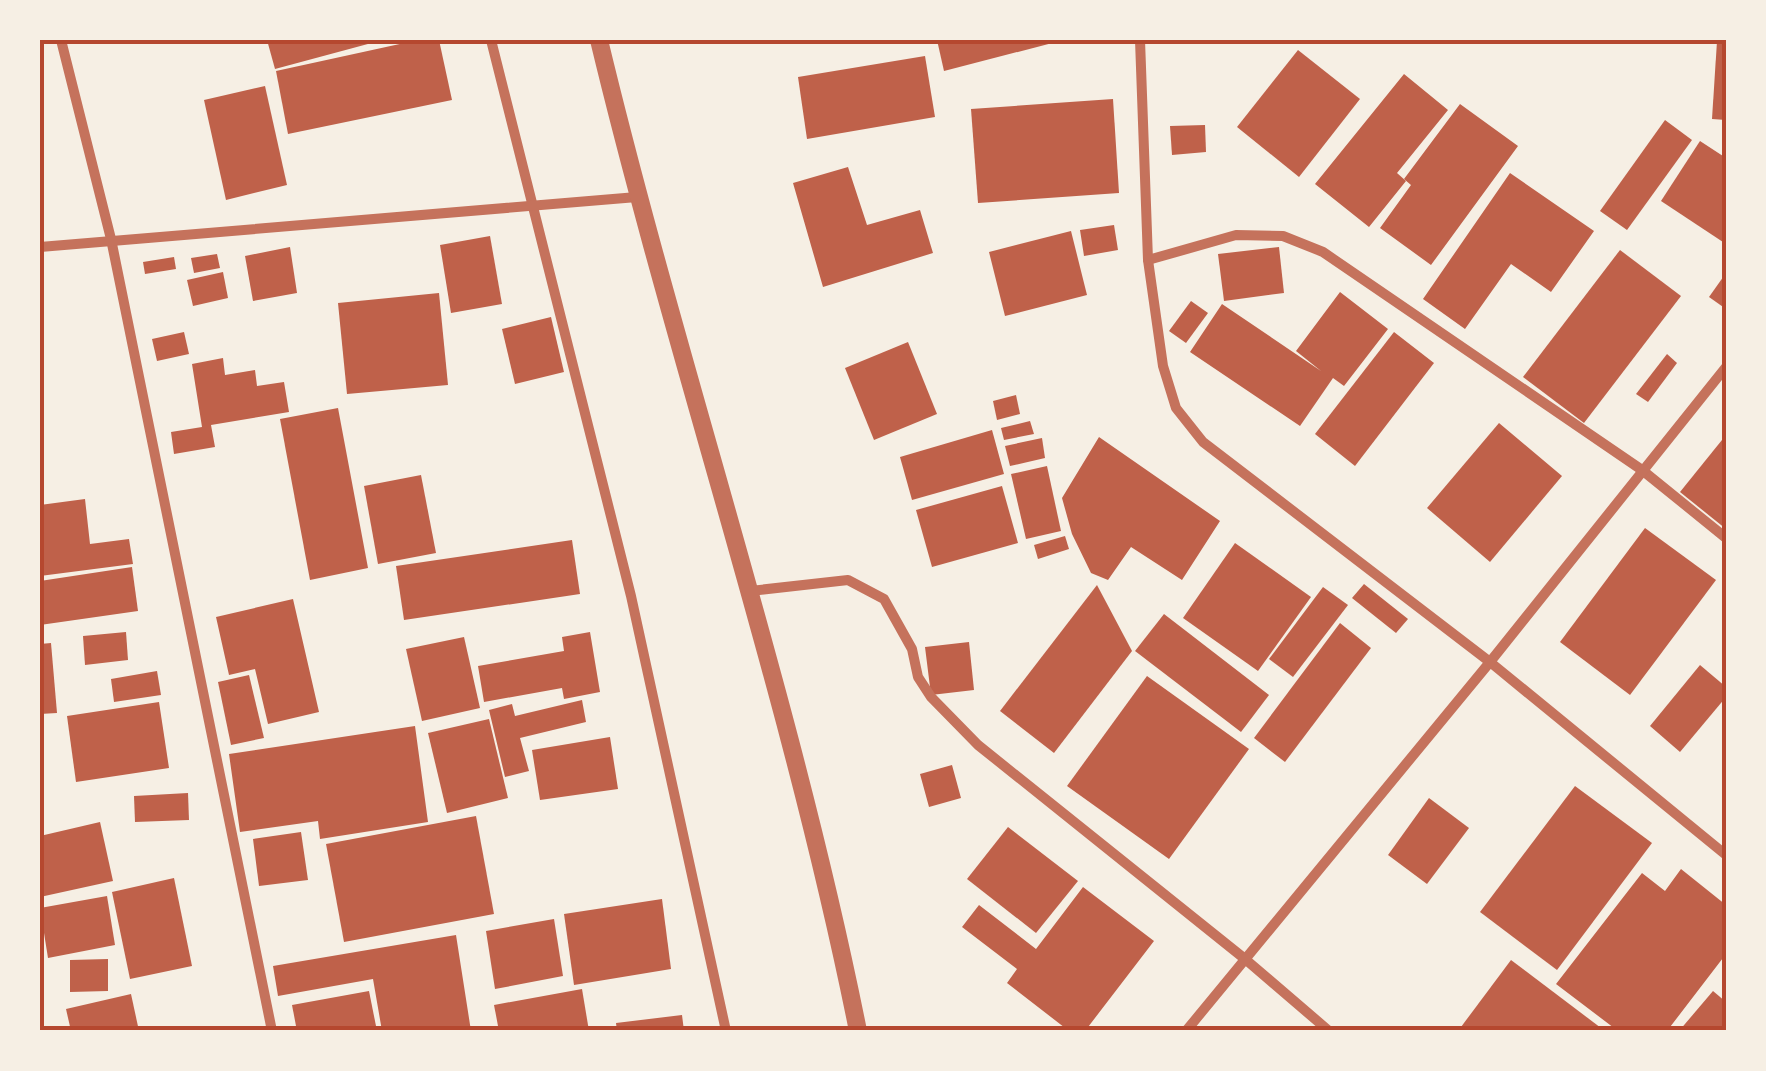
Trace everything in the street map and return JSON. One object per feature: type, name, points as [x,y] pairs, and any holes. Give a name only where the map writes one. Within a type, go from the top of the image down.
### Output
[{"type":"street","points":[[61,40],[111,239],[272,1031]]},
{"type":"street","points":[[491,40],[631,596],[726,1031]]},
{"type":"street","points":[[600,40],[637,197],[750,591],[835,915],[858,1031]]},
{"type":"street","points":[[1140,40],[1148,260],[1163,366],[1176,408],[1203,442],[1490,662],[1726,855]]},
{"type":"street","points":[[40,247],[637,197]]},
{"type":"street","points":[[1148,260],[1236,235],[1283,236],[1310,246],[1642,470],[1726,538]]},
{"type":"street","points":[[1186,1031],[1490,662],[1726,366]]},
{"type":"street","points":[[750,591],[848,580],[884,599],[912,649],[918,677],[931,697],[978,745],[1329,1031]]},
{"type":"building","points":[[267,40],[378,40],[379,41],[275,69]]},
{"type":"building","points":[[418,40],[439,40],[452,100],[288,134],[276,71]]},
{"type":"building","points":[[937,40],[1060,40],[1060,41],[944,71]]},
{"type":"building","points":[[1717,41],[1726,41],[1726,120],[1712,119]]},
{"type":"building","points":[[1298,50],[1360,99],[1299,177],[1237,127]]},
{"type":"building","points":[[925,56],[935,117],[807,139],[798,77]]},
{"type":"building","points":[[1404,74],[1448,110],[1397,173],[1406,181],[1369,227],[1315,184]]},
{"type":"building","points":[[265,86],[287,185],[226,200],[204,100]]},
{"type":"building","points":[[1113,99],[1119,193],[978,203],[971,109]]},
{"type":"building","points":[[1460,104],[1518,146],[1431,265],[1380,228],[1411,185],[1404,179]]},
{"type":"building","points":[[1665,120],[1692,140],[1627,230],[1600,211]]},
{"type":"building","points":[[1205,125],[1206,152],[1172,155],[1170,126]]},
{"type":"building","points":[[1700,141],[1726,158],[1726,244],[1661,201]]},
{"type":"building","points":[[848,167],[867,225],[920,210],[933,253],[823,287],[793,183]]},
{"type":"building","points":[[1510,173],[1594,231],[1551,292],[1511,264],[1465,329],[1423,299]]},
{"type":"building","points":[[1114,225],[1118,250],[1084,256],[1080,230]]},
{"type":"building","points":[[1071,231],[1087,295],[1005,316],[989,252]]},
{"type":"building","points":[[490,236],[502,304],[451,313],[440,245]]},
{"type":"building","points":[[290,247],[297,293],[253,301],[245,256]]},
{"type":"building","points":[[1279,247],[1284,293],[1224,301],[1218,254]]},
{"type":"building","points":[[1620,250],[1681,296],[1584,423],[1523,377]]},
{"type":"building","points":[[217,254],[220,268],[194,273],[191,258]]},
{"type":"building","points":[[174,257],[176,269],[145,274],[143,262]]},
{"type":"building","points":[[223,272],[228,298],[193,306],[187,280]]},
{"type":"building","points":[[1726,273],[1726,309],[1709,297]]},
{"type":"building","points":[[1340,292],[1388,329],[1344,386],[1333,378],[1300,426],[1190,352],[1222,304],[1321,371],[1296,351]]},
{"type":"building","points":[[439,293],[448,385],[347,394],[338,303]]},
{"type":"building","points":[[1191,301],[1208,313],[1186,343],[1169,331]]},
{"type":"building","points":[[551,317],[564,372],[515,384],[502,329]]},
{"type":"building","points":[[184,332],[189,354],[157,361],[152,339]]},
{"type":"building","points":[[1394,332],[1434,363],[1355,466],[1315,434]]},
{"type":"building","points":[[908,342],[937,414],[874,440],[845,368]]},
{"type":"building","points":[[1667,354],[1677,363],[1648,402],[1636,394]]},
{"type":"building","points":[[223,358],[225,375],[255,370],[257,386],[284,382],[289,412],[211,425],[215,447],[174,454],[171,432],[202,427],[192,364]]},
{"type":"building","points":[[1016,395],[1020,414],[997,420],[993,401]]},
{"type":"building","points":[[338,408],[368,568],[310,580],[280,419]]},
{"type":"building","points":[[1030,421],[1034,434],[1004,440],[1001,428]]},
{"type":"building","points":[[1499,423],[1562,476],[1490,562],[1427,508]]},
{"type":"building","points":[[992,430],[1004,474],[912,500],[900,457]]},
{"type":"building","points":[[1726,435],[1726,529],[1680,492]]},
{"type":"building","points":[[1099,437],[1220,521],[1182,580],[1131,547],[1108,580],[1091,573],[1072,534],[1062,498]]},
{"type":"building","points":[[1042,438],[1045,458],[1010,466],[1005,446]]},
{"type":"building","points":[[1047,466],[1061,531],[1026,539],[1011,474]]},
{"type":"building","points":[[421,475],[436,553],[378,564],[364,486]]},
{"type":"building","points":[[1002,486],[1018,543],[932,567],[916,510]]},
{"type":"building","points":[[85,499],[90,544],[129,539],[133,564],[40,576],[40,505]]},
{"type":"building","points":[[1645,528],[1716,580],[1630,695],[1560,642]]},
{"type":"building","points":[[1065,536],[1069,549],[1038,559],[1034,545]]},
{"type":"building","points":[[572,540],[580,594],[404,620],[396,566]]},
{"type":"building","points":[[1235,543],[1311,597],[1258,671],[1183,618]]},
{"type":"building","points":[[132,567],[138,611],[40,625],[40,581]]},
{"type":"building","points":[[1364,584],[1408,619],[1396,633],[1352,598]]},
{"type":"building","points":[[1097,585],[1132,651],[1054,753],[1000,711]]},
{"type":"building","points":[[1323,587],[1348,605],[1293,677],[1269,659]]},
{"type":"building","points":[[293,599],[319,712],[268,724],[255,669],[229,675],[216,617]]},
{"type":"building","points":[[1164,614],[1269,695],[1241,732],[1135,651]]},
{"type":"building","points":[[1340,623],[1371,648],[1285,762],[1254,738]]},
{"type":"building","points":[[126,632],[128,660],[85,665],[83,636]]},
{"type":"building","points":[[590,632],[600,692],[564,699],[562,688],[484,702],[478,666],[564,651],[562,637]]},
{"type":"building","points":[[464,637],[480,708],[422,721],[406,649]]},
{"type":"building","points":[[969,642],[974,690],[931,695],[925,647]]},
{"type":"building","points":[[51,643],[57,713],[40,714],[40,644]]},
{"type":"building","points":[[1700,665],[1726,687],[1726,697],[1680,752],[1650,726]]},
{"type":"building","points":[[157,671],[161,695],[114,702],[111,679]]},
{"type":"building","points":[[249,675],[264,738],[231,745],[218,682]]},
{"type":"building","points":[[1147,676],[1249,749],[1169,859],[1067,786]]},
{"type":"building","points":[[582,700],[586,722],[520,738],[529,771],[505,777],[489,710],[512,704],[515,716]]},
{"type":"building","points":[[159,702],[169,768],[76,782],[67,716]]},
{"type":"building","points":[[489,719],[508,798],[447,813],[428,733]]},
{"type":"building","points":[[415,726],[428,822],[320,839],[318,821],[240,832],[229,754]]},
{"type":"building","points":[[610,737],[618,789],[540,800],[532,750]]},
{"type":"building","points":[[952,765],[961,798],[929,807],[920,774]]},
{"type":"building","points":[[1575,786],[1652,843],[1557,970],[1480,912]]},
{"type":"building","points":[[188,793],[189,820],[135,822],[134,796]]},
{"type":"building","points":[[1429,798],[1469,828],[1427,884],[1388,855]]},
{"type":"building","points":[[476,816],[494,914],[344,942],[326,844]]},
{"type":"building","points":[[100,822],[113,881],[40,897],[40,836]]},
{"type":"building","points":[[1008,827],[1078,881],[1036,933],[967,879]]},
{"type":"building","points":[[301,832],[308,880],[259,886],[253,839]]},
{"type":"building","points":[[1681,869],[1726,905],[1726,954],[1667,1031],[1618,1031],[1556,984],[1642,873],[1665,891]]},
{"type":"building","points":[[174,878],[192,966],[130,979],[112,892]]},
{"type":"building","points":[[1083,887],[1154,941],[1085,1031],[1069,1031],[1007,983],[1017,969],[962,927],[979,905],[1036,949]]},
{"type":"building","points":[[107,896],[115,945],[48,958],[40,908]]},
{"type":"building","points":[[662,899],[671,969],[574,985],[564,914]]},
{"type":"building","points":[[554,919],[563,976],[495,989],[486,931]]},
{"type":"building","points":[[456,935],[471,1031],[382,1031],[373,979],[278,996],[273,966]]},
{"type":"building","points":[[108,959],[108,991],[70,992],[70,960]]},
{"type":"building","points":[[1511,960],[1605,1031],[1458,1031]]},
{"type":"building","points":[[582,989],[589,1031],[499,1031],[494,1005]]},
{"type":"building","points":[[369,991],[377,1031],[297,1031],[292,1005]]},
{"type":"building","points":[[1713,991],[1726,1002],[1726,1031],[1679,1031]]},
{"type":"building","points":[[131,994],[139,1031],[71,1031],[66,1009]]},
{"type":"building","points":[[682,1015],[684,1031],[617,1031],[616,1023]]}]
